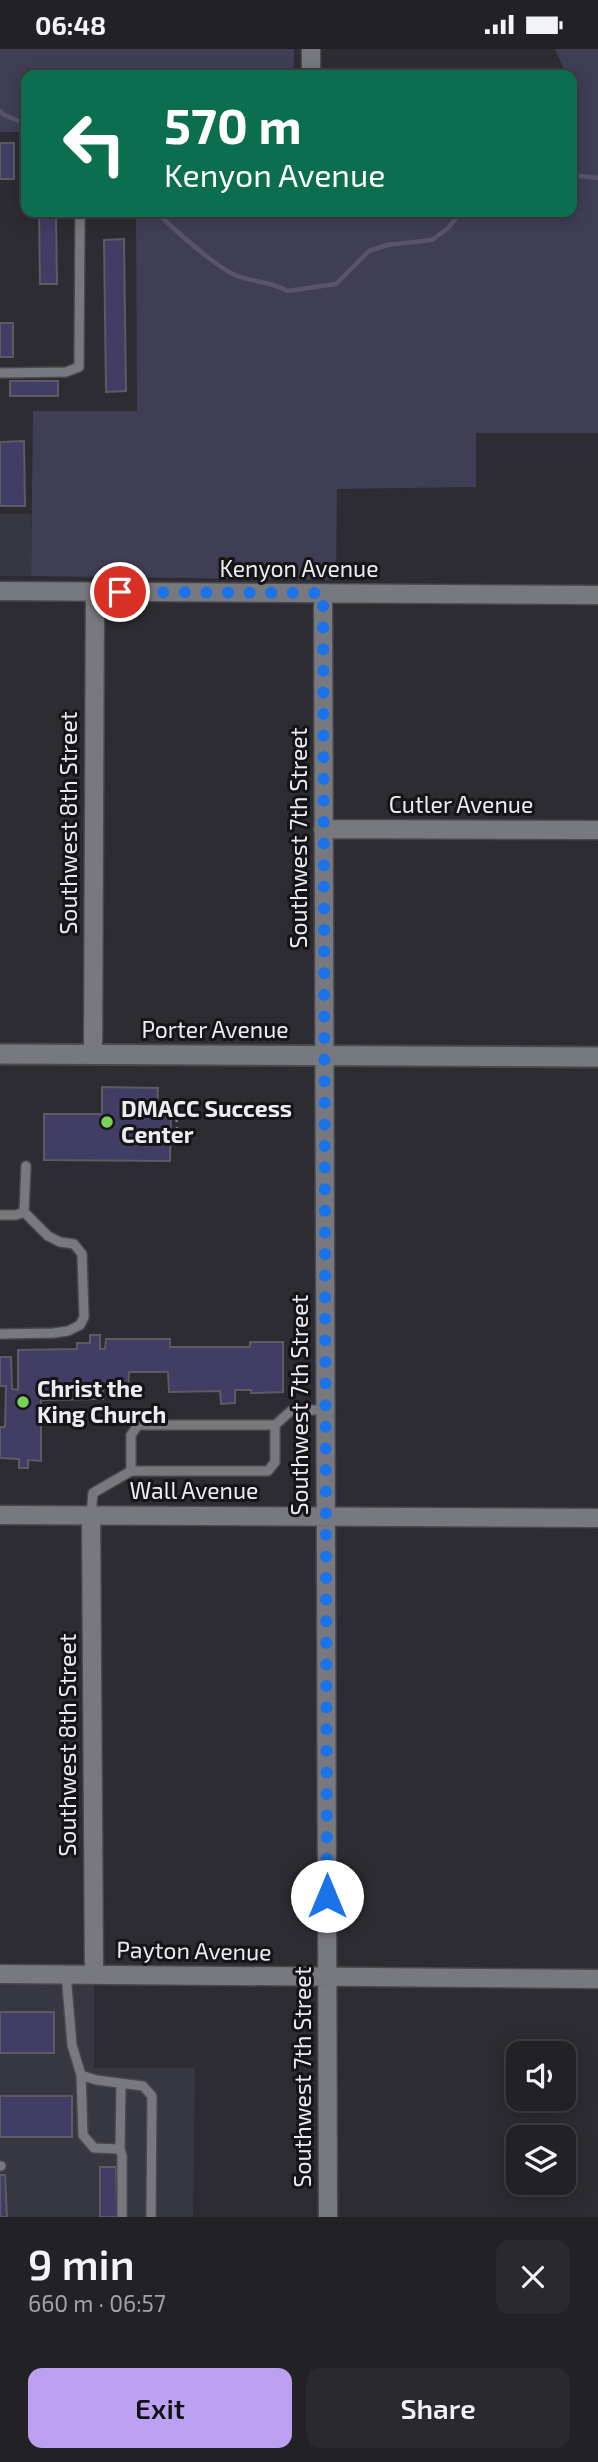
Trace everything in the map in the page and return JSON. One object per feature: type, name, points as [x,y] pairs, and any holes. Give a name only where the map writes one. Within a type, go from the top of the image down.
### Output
[{"type":"street","points":[[311,49],[311,70]]},
{"type":"street","name":"Kenyon Avenue","points":[[0,591],[598,595]]},
{"type":"street","name":"Southwest 8th Street","points":[[93,1054],[95,592]]},
{"type":"street","name":"Southwest 7th Street","points":[[323,593],[328,2217]]},
{"type":"street","name":"Cutler Avenue","points":[[323,829],[598,830]]},
{"type":"street","name":"Porter Avenue","points":[[0,1054],[598,1057]]},
{"type":"street","name":"Wall Avenue","points":[[0,1515],[598,1518]]},
{"type":"street","name":"Southwest 8th Street","points":[[91,1515],[94,1974]]},
{"type":"street","name":"Payton Avenue","points":[[0,1974],[598,1979]]},
{"type":"lane","points":[[0,373],[66,373],[79,367],[80,217]]},
{"type":"lane","points":[[0,1334],[68,1331],[80,1325],[84,1317],[82,1254],[78,1247],[48,1236],[24,1212],[26,1166]]},
{"type":"lane","points":[[0,1215],[24,1212]]},
{"type":"lane","points":[[131,1471],[131,1435],[138,1425],[275,1425],[292,1410],[325,1410]]},
{"type":"lane","points":[[91,1515],[93,1493],[131,1471],[268,1471],[275,1462],[275,1425]]},
{"type":"lane","points":[[66,1974],[72,2045],[81,2075],[83,2136],[94,2148],[120,2150]]},
{"type":"lane","points":[[81,2075],[121,2085],[143,2086],[152,2096],[151,2217]]},
{"type":"lane","points":[[121,2085],[122,2217]]},
{"type":"path","points":[[157,1105],[191,1106]]},
{"type":"path","points":[[176,1106],[177,1129]]},
{"type":"shaded area","points":[[0,49],[294,49],[294,66],[290,70],[21,70],[21,132],[0,132]]},
{"type":"shaded area","points":[[555,49],[598,49],[598,433],[476,433],[476,487],[337,489],[336,580],[31,576],[33,411],[137,411],[136,217],[577,217],[577,70],[564,70]]},
{"type":"shaded area","points":[[0,514],[31,514],[31,576],[0,576]]},
{"type":"shaded area","points":[[0,1974],[94,1974],[94,2068],[195,2068],[193,2217],[0,2217]]},
{"type":"building","points":[[0,143],[14,143],[14,179],[0,179]]},
{"type":"building","points":[[39,217],[56,217],[57,284],[40,284]]},
{"type":"building","points":[[124,239],[126,391],[106,392],[104,240]]},
{"type":"building","points":[[0,323],[13,323],[13,357],[0,357]]},
{"type":"building","points":[[10,381],[58,381],[58,396],[10,396]]},
{"type":"building","points":[[24,441],[25,506],[0,506],[0,442]]},
{"type":"building","name":"DMACC Success Center","points":[[102,1087],[158,1088],[157,1115],[171,1115],[170,1161],[44,1160],[44,1114],[102,1114]]},
{"type":"building","name":"Christ the King Church","points":[[90,1335],[100,1335],[100,1349],[105,1349],[106,1339],[170,1339],[170,1347],[250,1347],[250,1342],[283,1342],[283,1392],[251,1393],[251,1390],[235,1390],[235,1403],[221,1404],[220,1391],[169,1392],[168,1372],[129,1372],[128,1393],[118,1393],[118,1389],[103,1389],[103,1399],[41,1400],[41,1461],[28,1460],[28,1468],[19,1468],[19,1459],[0,1458],[0,1427],[5,1427],[6,1386],[0,1386],[0,1357],[11,1357],[12,1389],[18,1390],[18,1350],[77,1349],[77,1343],[90,1343]]},
{"type":"building","points":[[0,2012],[54,2012],[54,2053],[0,2053]]},
{"type":"building","points":[[0,2096],[72,2096],[72,2137],[0,2137]]},
{"type":"building","points":[[100,2167],[116,2167],[117,2217],[100,2217]]},
{"type":"building","points":[[0,2175],[5,2175],[7,2217],[0,2217]]},
{"type":"waterway","points":[[0,111],[21,122]]},
{"type":"waterway","points":[[577,176],[598,178]]},
{"type":"waterway","points":[[161,217],[200,252],[229,272],[287,291],[336,284],[369,251],[387,245],[432,240],[457,217]]},
{"type":"place","name":"DMACC Success Center","points":[[107,1122]]},
{"type":"place","name":"Christ the King Church","points":[[23,1402]]},
{"type":"route","points":[[120,592],[323,593],[327,1896]]}]
